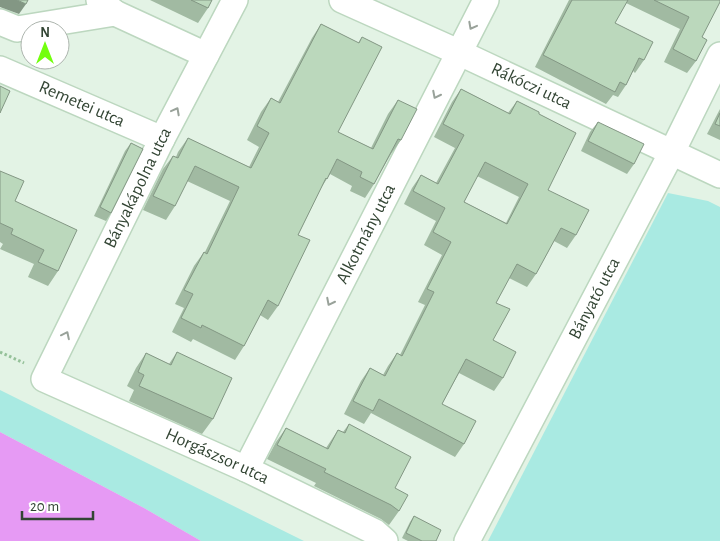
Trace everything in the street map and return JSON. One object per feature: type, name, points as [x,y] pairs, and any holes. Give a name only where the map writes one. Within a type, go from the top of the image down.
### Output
[{"type":"street","name":"Bányakápolna utca","points":[[44,379],[162,139],[235,0]]},
{"type":"street","name":"Rákóczi utca","points":[[342,0],[458,52],[720,175]]},
{"type":"street","name":"Alkotmány utca","points":[[246,469],[486,0]]},
{"type":"street","points":[[0,22],[18,29],[107,7],[206,55]]},
{"type":"street","name":"Bányató utca","points":[[468,541],[672,152],[720,55]]},
{"type":"street","name":"Remetei utca","points":[[0,69],[162,139]]},
{"type":"street","name":"Horgászsor utca","points":[[44,379],[246,469],[374,532],[385,541]]},
{"type":"shaded area","points":[[668,193],[708,201],[720,207],[720,541],[488,541]]},
{"type":"shaded area","points":[[0,390],[304,541],[201,541],[144,508],[0,432]]},
{"type":"shaded area","points":[[0,432],[144,508],[201,541],[0,541]]},
{"type":"building","points":[[17,0],[28,0],[26,4]]},
{"type":"building","points":[[191,0],[212,0],[208,8]]},
{"type":"building","points":[[572,0],[628,0],[615,23],[653,42],[644,60],[639,58],[626,85],[620,82],[615,92],[543,55]]},
{"type":"building","points":[[654,0],[720,0],[702,37],[707,40],[696,61],[673,49],[689,17]]},
{"type":"building","points":[[321,24],[359,43],[362,37],[382,47],[338,132],[373,149],[398,100],[417,109],[401,140],[398,139],[374,184],[360,177],[362,172],[337,159],[298,235],[310,240],[278,306],[268,300],[244,346],[202,325],[201,328],[181,318],[193,294],[184,290],[204,252],[207,254],[239,187],[195,166],[175,206],[153,196],[173,156],[178,158],[188,138],[251,168],[269,133],[257,126],[271,98],[280,103]]},
{"type":"building","points":[[0,86],[10,91],[0,113]]},
{"type":"building","points":[[461,89],[510,114],[517,101],[576,133],[548,190],[589,210],[576,235],[561,228],[536,274],[517,264],[496,303],[510,309],[493,340],[516,352],[503,378],[466,359],[442,404],[476,421],[464,444],[379,399],[373,411],[353,401],[370,368],[385,376],[397,353],[402,356],[434,292],[427,289],[451,242],[433,232],[445,208],[413,191],[421,175],[438,184],[464,135],[443,124]],"holes":[[[485,162],[528,184],[507,224],[464,202]]]},
{"type":"building","points":[[720,113],[720,126],[715,124]]},
{"type":"building","points":[[598,122],[644,144],[634,164],[588,141]]},
{"type":"building","points":[[131,143],[143,149],[111,213],[100,207]]},
{"type":"building","points":[[0,171],[24,181],[15,201],[77,230],[58,271],[38,262],[44,250],[11,234],[13,229],[0,223]]},
{"type":"building","points":[[177,352],[232,378],[213,419],[139,386],[144,375],[138,372],[146,353],[171,365]]},
{"type":"building","points":[[349,424],[411,457],[395,488],[408,495],[399,511],[391,505],[324,472],[326,469],[277,445],[286,428],[328,449],[338,430],[345,433]]},
{"type":"building","points":[[414,516],[441,530],[436,541],[422,541],[406,533]]}]
